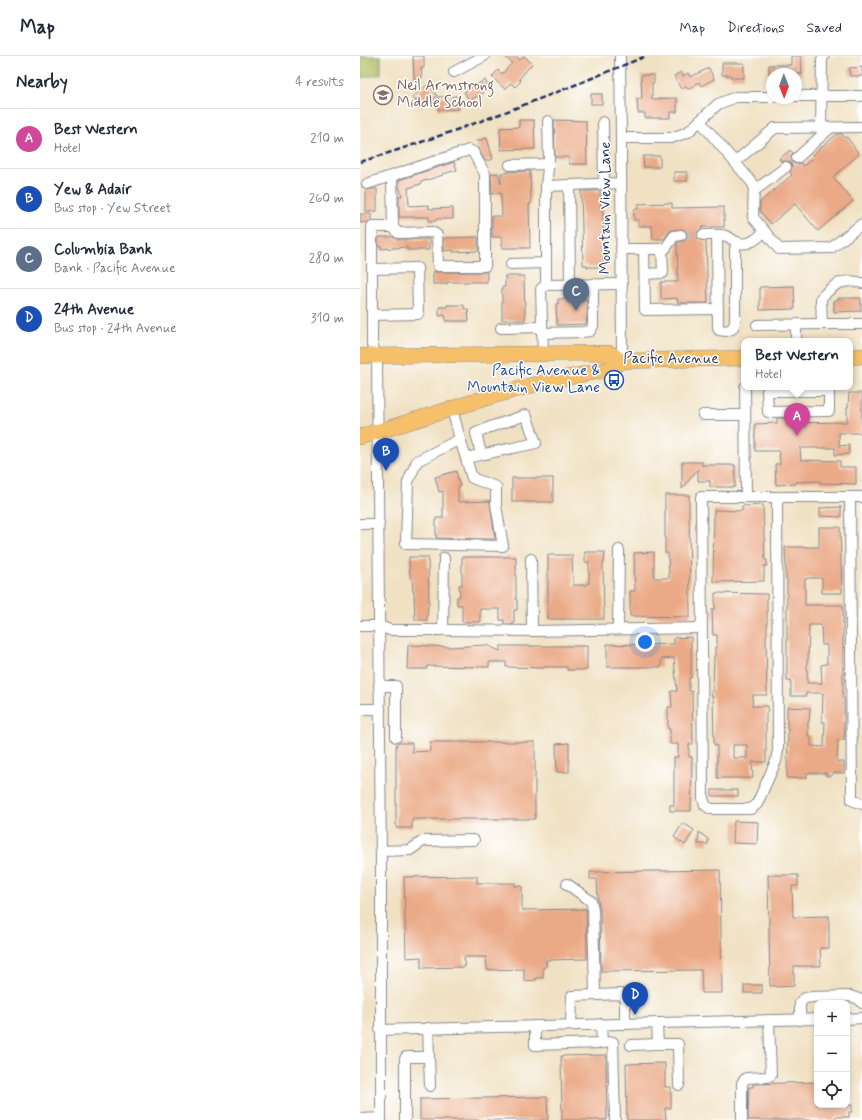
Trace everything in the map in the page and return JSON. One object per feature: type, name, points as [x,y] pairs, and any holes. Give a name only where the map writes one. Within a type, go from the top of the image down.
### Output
[{"type":"highway","name":"Pacific Avenue","points":[[360,356],[608,353],[622,361],[741,358]]},
{"type":"highway","points":[[360,437],[536,384],[609,370],[622,361]]},
{"type":"street","points":[[454,72],[484,56]]},
{"type":"street","name":"Mountain View Lane","points":[[620,56],[622,361]]},
{"type":"street","points":[[824,56],[822,59],[822,96],[826,128]]},
{"type":"street","points":[[802,96],[862,96]]},
{"type":"street","points":[[621,138],[671,138],[688,132],[718,104],[736,97],[766,97]]},
{"type":"street","points":[[546,285],[546,186],[549,164],[548,121]]},
{"type":"street","points":[[700,121],[754,184],[753,217],[779,250],[831,248],[862,224]]},
{"type":"street","points":[[603,122],[604,184]]},
{"type":"street","points":[[735,162],[775,128],[862,127]]},
{"type":"street","points":[[797,158],[826,128]]},
{"type":"street","points":[[367,184],[469,150],[474,152],[484,174],[485,266],[438,266],[437,235],[432,232],[398,233],[393,227],[392,176]]},
{"type":"street","points":[[510,165],[549,164]]},
{"type":"street","points":[[754,191],[786,167]]},
{"type":"street","points":[[546,186],[622,183]]},
{"type":"street","points":[[569,185],[570,284]]},
{"type":"street","points":[[360,1119],[381,1119],[379,431],[378,356],[372,345],[372,227],[393,227]]},
{"type":"street","points":[[703,235],[727,236],[737,242],[743,243],[759,238],[764,231]]},
{"type":"street","points":[[622,249],[665,249],[674,236],[680,236]]},
{"type":"street","points":[[717,236],[719,330],[726,331],[732,329],[735,323],[734,249],[737,242]]},
{"type":"street","points":[[644,249],[645,310],[718,309]]},
{"type":"street","points":[[644,274],[662,273],[662,249]]},
{"type":"street","points":[[511,264],[546,263]]},
{"type":"street","points":[[372,269],[417,268],[418,314],[372,315]]},
{"type":"street","points":[[822,324],[821,298],[835,284],[840,282],[862,283]]},
{"type":"street","points":[[501,328],[582,332],[590,331],[593,326],[593,284]]},
{"type":"street","points":[[543,354],[541,289],[546,285],[622,284]]},
{"type":"street","points":[[796,324],[796,338]]},
{"type":"street","points":[[757,325],[862,324]]},
{"type":"street","points":[[745,390],[746,497]]},
{"type":"street","points":[[782,390],[767,391],[768,412],[830,411],[829,391],[813,390]]},
{"type":"street","points":[[452,409],[472,478],[496,487],[496,505],[503,546],[406,544],[408,482],[417,461],[460,439]]},
{"type":"street","points":[[703,415],[745,415]]},
{"type":"street","points":[[466,458],[536,442],[526,416],[490,427],[476,434],[481,454]]},
{"type":"street","points":[[777,497],[778,750],[776,761],[756,804],[751,810],[711,809],[705,805],[703,798],[701,497],[746,497],[777,497],[862,497]]},
{"type":"street","points":[[850,497],[852,800],[862,804]]},
{"type":"street","points":[[360,524],[379,524]]},
{"type":"street","points":[[618,629],[619,550]]},
{"type":"street","points":[[443,630],[444,558]]},
{"type":"street","points":[[531,559],[532,631]]},
{"type":"street","points":[[360,626],[379,626],[390,630],[532,631],[702,628]]},
{"type":"street","points":[[379,686],[396,686],[396,737]]},
{"type":"street","points":[[360,709],[380,709]]},
{"type":"street","points":[[381,851],[410,850],[423,841],[474,840]]},
{"type":"street","points":[[567,884],[591,901],[593,909],[595,995]]},
{"type":"street","points":[[571,1025],[571,998],[573,996],[622,994],[625,998],[625,1024]]},
{"type":"street","points":[[800,1020],[800,1003],[805,998],[850,996],[859,999],[862,1003]]},
{"type":"street","points":[[850,1018],[862,1018]]},
{"type":"street","points":[[380,1030],[814,1019]]},
{"type":"street","points":[[742,1120],[742,1083],[746,1078],[766,1078],[771,1075],[769,1020]]},
{"type":"street","points":[[657,1023],[658,1044]]},
{"type":"street","points":[[601,1024],[602,1043]]},
{"type":"street","points":[[535,1026],[536,1045],[613,1042],[615,1120]]},
{"type":"street","points":[[428,1028],[430,1086]]},
{"type":"street","points":[[631,1045],[678,1044],[679,1085]]},
{"type":"street","points":[[405,1120],[405,1059],[429,1057]]},
{"type":"green space","points":[[360,56],[381,56],[381,74],[360,78]]},
{"type":"building","points":[[413,56],[424,56],[424,68],[421,68],[422,78],[414,79]]},
{"type":"building","points":[[504,56],[516,56],[520,60],[524,56],[532,64],[519,79],[521,81],[515,87],[510,83],[505,89],[492,77],[498,70],[502,74],[512,63]]},
{"type":"building","points":[[791,56],[801,56],[802,68],[769,68],[769,65],[791,65]]},
{"type":"building","points":[[722,63],[744,63],[744,78],[731,78],[731,75],[722,75]]},
{"type":"building","points":[[862,67],[862,76],[850,76],[849,68]]},
{"type":"building","points":[[709,68],[714,79],[701,86],[699,82],[688,89],[686,86],[681,89],[674,76],[681,72],[683,76],[688,73],[690,77]]},
{"type":"building","points":[[641,75],[654,75],[654,83],[652,83],[652,99],[677,98],[677,112],[670,112],[670,118],[645,118],[645,113],[638,113],[637,99],[642,99]]},
{"type":"building","points":[[485,80],[490,89],[469,100],[464,92]]},
{"type":"building","points":[[429,85],[437,96],[421,108],[412,97]]},
{"type":"building","points":[[591,94],[602,94],[602,104],[591,104]]},
{"type":"building","points":[[459,96],[459,109],[438,110],[438,97]]},
{"type":"building","points":[[519,120],[534,120],[535,149],[501,150],[500,128],[519,127]]},
{"type":"building","points":[[554,120],[586,121],[587,164],[569,164],[569,157],[555,157]]},
{"type":"building","points":[[837,134],[842,134],[845,138],[847,137],[859,154],[833,177],[853,201],[818,231],[795,204],[771,224],[760,211],[760,202],[792,175],[790,172],[792,167],[791,163],[786,161],[782,162],[779,159],[790,150],[793,153],[791,156],[792,162],[795,164],[801,163],[803,166],[814,157],[812,155]]},
{"type":"building","points":[[487,138],[493,159],[485,161],[477,141]]},
{"type":"building","points":[[643,156],[660,156],[660,167],[644,167]]},
{"type":"building","points":[[454,162],[457,170],[408,188],[409,206],[429,205],[429,209],[453,208],[453,219],[436,219],[436,221],[429,221],[429,217],[399,217],[399,196],[402,196],[399,180]]},
{"type":"building","points":[[530,171],[530,248],[502,248],[502,237],[492,237],[492,216],[502,216],[501,193],[492,194],[491,174],[498,173],[501,184],[501,173]]},
{"type":"building","points":[[674,172],[687,172],[687,181],[674,181]]},
{"type":"building","points":[[377,189],[377,211],[366,212],[366,190]]},
{"type":"building","points":[[581,191],[600,191],[601,210],[603,210],[604,267],[587,267],[587,265],[583,265]]},
{"type":"building","points":[[672,203],[672,208],[724,207],[724,227],[703,227],[697,235],[700,240],[706,241],[708,303],[678,303],[677,298],[661,299],[661,282],[678,282],[677,243],[685,240],[687,234],[683,229],[673,230],[669,232],[664,239],[653,239],[652,226],[639,226],[639,220],[634,220],[634,209],[638,209],[638,204]]},
{"type":"building","points":[[360,214],[371,214],[371,221],[360,223]]},
{"type":"building","points":[[378,237],[393,237],[398,240],[429,239],[429,250],[407,250],[407,247],[381,249],[381,246],[378,246]]},
{"type":"building","points":[[478,237],[478,251],[444,251],[444,238]]},
{"type":"building","points":[[433,272],[487,272],[487,282],[447,282],[447,284],[433,284]]},
{"type":"building","points":[[505,276],[524,276],[525,320],[502,320],[502,287],[505,287]]},
{"type":"building","points":[[794,286],[795,309],[760,310],[760,287]]},
{"type":"building","points":[[838,298],[861,298],[861,311],[834,312],[834,300],[838,300]]},
{"type":"building","points":[[558,299],[586,299],[588,308],[586,324],[557,325],[556,304],[558,304]]},
{"type":"building","points":[[447,305],[464,305],[464,309],[468,309],[469,321],[446,321],[445,315],[439,316],[439,307],[447,307]]},
{"type":"building","points":[[849,393],[862,393],[862,433],[839,433],[839,446],[849,445],[849,454],[835,455],[835,448],[800,448],[801,460],[840,461],[840,467],[856,467],[856,484],[820,483],[820,481],[776,485],[775,464],[780,464],[779,451],[755,451],[755,424],[777,423],[777,418],[788,418],[788,423],[847,422]]},
{"type":"building","points":[[682,462],[703,462],[701,465],[735,465],[735,487],[710,487],[710,481],[698,481],[698,469],[682,489]]},
{"type":"building","points":[[456,471],[460,487],[458,487],[458,502],[490,501],[495,539],[436,538],[436,518],[443,518],[443,491],[439,492],[435,477]]},
{"type":"building","points":[[512,478],[553,478],[553,502],[512,502]]},
{"type":"building","points":[[665,495],[689,495],[690,617],[630,616],[630,591],[635,591],[634,553],[654,552],[654,578],[669,578],[668,553],[665,553]]},
{"type":"building","points":[[763,505],[765,560],[767,560],[767,566],[764,566],[764,581],[713,581],[714,510],[742,511],[742,506]]},
{"type":"building","points":[[841,507],[841,517],[820,516],[820,508]]},
{"type":"building","points":[[819,527],[840,527],[842,593],[822,593],[822,578],[807,578],[805,579],[805,605],[843,605],[843,698],[845,729],[844,740],[838,740],[837,762],[844,762],[844,773],[832,773],[832,776],[826,776],[826,773],[807,773],[807,778],[787,778],[787,707],[810,708],[808,736],[811,736],[811,746],[824,747],[825,722],[822,722],[823,693],[806,693],[806,696],[791,696],[791,681],[787,681],[787,579],[785,547],[819,547]],"holes":[[[809,625],[821,625],[822,645],[827,645],[827,664],[821,665],[822,683],[807,683]]]},
{"type":"building","points":[[585,552],[605,552],[603,563],[604,619],[548,619],[548,555],[572,555],[573,585],[587,585],[587,583],[589,583],[589,562],[585,562]]},
{"type":"building","points":[[409,557],[428,557],[429,605],[427,620],[415,620],[414,592],[412,579],[410,578]]},
{"type":"building","points":[[462,557],[516,557],[517,610],[514,610],[514,624],[504,624],[504,620],[500,620],[500,609],[480,609],[480,622],[462,622],[462,605],[457,605],[457,597],[460,596],[459,585],[462,585]]},
{"type":"building","points":[[715,593],[767,594],[767,695],[753,695],[752,706],[768,706],[766,713],[766,762],[752,762],[753,778],[717,778],[717,745],[714,745],[713,697],[711,691],[713,691],[715,647],[717,647],[717,635],[713,635],[712,609],[715,609]],"holes":[[[733,745],[747,745],[747,758],[733,758]]]},
{"type":"building","points":[[691,637],[691,678],[689,678],[689,691],[692,691],[693,744],[689,744],[689,757],[692,757],[691,811],[670,811],[670,805],[674,805],[674,757],[678,757],[678,744],[670,744],[670,729],[668,729],[668,707],[672,707],[671,691],[677,691],[674,658],[661,659],[661,667],[607,667],[607,644],[674,644],[674,638]]},
{"type":"building","points":[[408,645],[451,647],[486,645],[500,651],[500,646],[587,646],[587,670],[567,670],[567,667],[506,667],[506,662],[489,662],[489,667],[427,666],[427,669],[407,669]]},
{"type":"building","points":[[430,742],[535,742],[535,819],[412,819],[412,828],[396,828],[396,745],[399,743],[412,743],[412,752],[430,751]]},
{"type":"building","points":[[569,743],[569,772],[557,772],[556,744]]},
{"type":"building","points":[[712,790],[738,790],[738,796],[712,796]]},
{"type":"building","points":[[734,821],[758,822],[757,844],[733,843]]},
{"type":"building","points":[[683,823],[694,830],[685,845],[674,837]]},
{"type":"building","points":[[699,832],[708,839],[708,844],[698,844]]},
{"type":"building","points":[[720,870],[722,993],[702,993],[701,970],[601,971],[600,909],[597,879],[590,879],[590,872]]},
{"type":"building","points":[[768,875],[798,875],[798,886],[792,886],[793,917],[829,916],[829,948],[820,948],[821,966],[794,966],[794,986],[770,986]]},
{"type":"building","points":[[477,876],[477,883],[515,883],[515,886],[522,886],[522,910],[586,909],[587,959],[546,960],[546,967],[543,967],[543,978],[524,981],[524,969],[487,970],[486,957],[464,957],[465,967],[421,968],[421,957],[406,958],[404,877]]},
{"type":"building","points":[[744,985],[762,985],[762,993],[744,993]]},
{"type":"building","points":[[606,1055],[607,1120],[562,1120],[561,1056]]},
{"type":"building","points":[[665,1063],[665,1087],[671,1087],[671,1108],[665,1108],[666,1120],[627,1120],[626,1064]]},
{"type":"building","points":[[814,1082],[814,1108],[850,1108],[850,1105],[852,1105],[852,1112],[849,1112],[849,1117],[835,1117],[835,1120],[748,1120],[749,1087],[753,1087],[753,1084]]},
{"type":"building","points":[[547,1097],[548,1120],[420,1120],[420,1099]]},
{"type":"tunnel","points":[[681,235],[703,235]]},
{"type":"railway","points":[[360,162],[504,112],[646,56]]},
{"type":"place","name":"Neil Armstrong Middle School","points":[[383,95]]},
{"type":"place","name":"Columbia Bank","points":[[576,311]]},
{"type":"place","name":"Pacific Avenue & Mountain View Lane","points":[[614,380]]},
{"type":"place","name":"Best Western","points":[[797,436]]},
{"type":"place","name":"Yew & Adair","points":[[386,471]]},
{"type":"place","name":"24th Avenue","points":[[635,1015]]}]
